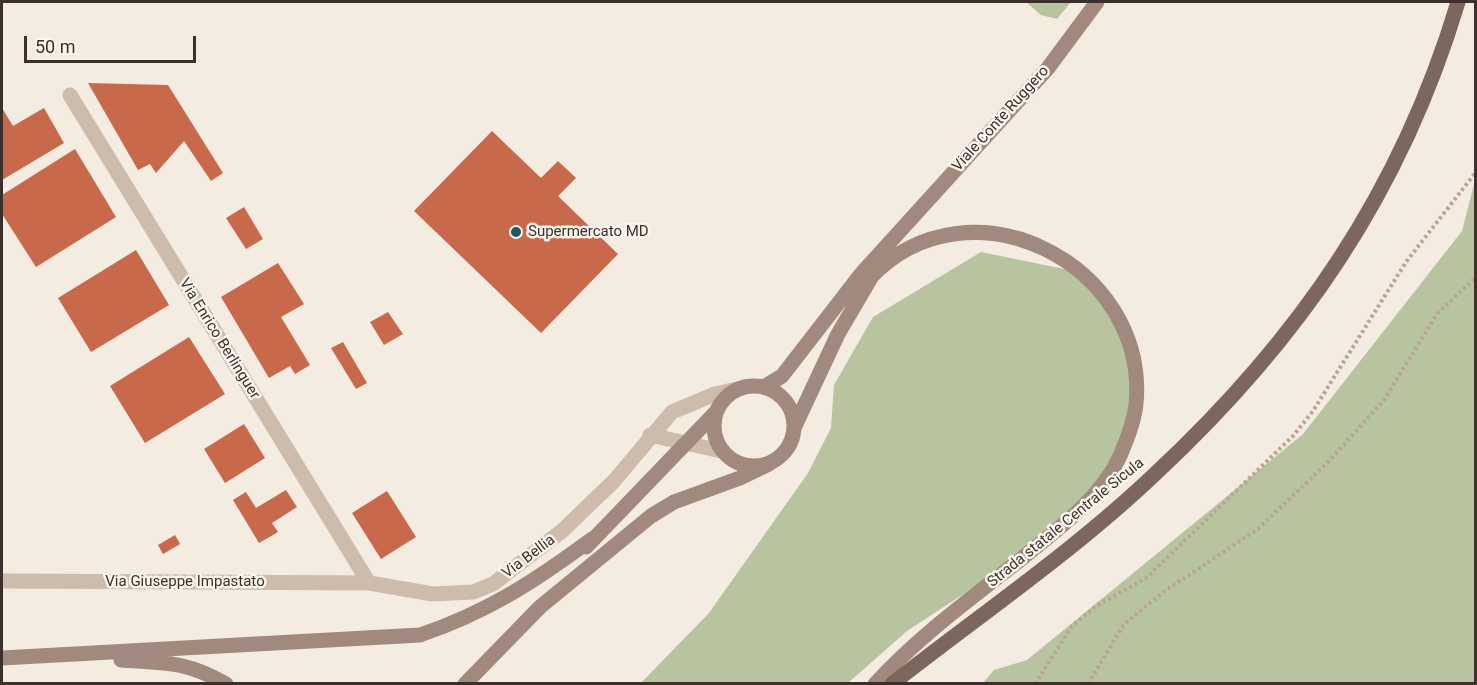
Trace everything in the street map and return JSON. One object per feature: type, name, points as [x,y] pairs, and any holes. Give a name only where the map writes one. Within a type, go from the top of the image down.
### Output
[{"type":"main road","name":"Viale Conte Ruggero","points":[[898,233],[1048,68],[1097,2]]},
{"type":"main road","name":"Strada statale Centrale Sicula","points":[[892,684],[1079,540],[1154,475],[1225,406],[1291,330],[1334,270],[1388,177],[1420,109],[1458,2]]},
{"type":"main road","points":[[870,278],[885,262],[909,248],[958,233],[991,232],[1022,239],[1048,250],[1077,267],[1097,288],[1114,311],[1129,344],[1136,378],[1136,405],[1130,432],[1119,459],[1100,488],[1072,518],[905,651],[875,684]]},
{"type":"main road","points":[[465,684],[540,607],[651,516],[674,502],[740,478],[769,464],[787,449],[794,428],[838,334],[898,233]]},
{"type":"main road","points":[[764,387],[782,376],[853,282],[898,233]]},
{"type":"main road","points":[[540,607],[592,539],[715,413],[720,403],[737,389],[750,386],[764,387],[777,393],[793,414],[794,428]]},
{"type":"main road","points":[[715,413],[715,439],[731,460],[756,467],[769,464]]},
{"type":"main road","points":[[2,658],[420,635],[466,620],[507,598],[592,539]]},
{"type":"main road","points":[[67,656],[183,664],[202,670],[226,684]]},
{"type":"street","name":"Via Enrico Berlinguer","points":[[70,95],[369,583]]},
{"type":"street","name":"Via Bellia","points":[[369,583],[433,594],[473,592],[493,584],[562,531],[614,481],[650,435],[672,412],[715,394],[737,389]]},
{"type":"street","points":[[650,435],[722,451]]},
{"type":"street","name":"Via Giuseppe Impastato","points":[[2,581],[369,583]]},
{"type":"path","points":[[1035,684],[1072,627],[1096,606],[1146,578],[1293,436],[1313,411],[1406,262],[1476,172]]},
{"type":"path","points":[[1088,684],[1124,624],[1165,591],[1258,529],[1329,461],[1384,400],[1437,314],[1476,277]]},
{"type":"green space","points":[[1026,2],[1071,2],[1057,19],[1041,15]]},
{"type":"green space","points":[[1475,180],[1475,683],[983,683],[994,670],[1027,660],[1303,434],[1462,231]]},
{"type":"green space","points":[[981,252],[1079,272],[1135,351],[1122,461],[1066,527],[907,631],[848,683],[640,684],[709,613],[808,473],[831,428],[834,385],[873,317]]},
{"type":"building","points":[[88,83],[168,85],[223,173],[211,181],[184,141],[156,173],[150,164],[138,170]]},
{"type":"building","points":[[2,108],[13,126],[44,108],[64,143],[2,180]]},
{"type":"building","name":"Supermercato MD","points":[[492,131],[541,178],[558,161],[576,178],[558,196],[618,254],[541,333],[414,211]]},
{"type":"building","points":[[75,149],[116,217],[36,267],[2,214],[2,195]]},
{"type":"building","points":[[244,207],[263,239],[246,249],[226,218]]},
{"type":"building","points":[[136,250],[169,305],[91,352],[58,298]]},
{"type":"building","points":[[278,263],[304,304],[281,317],[310,365],[295,374],[290,366],[269,378],[221,297]]},
{"type":"building","points":[[388,312],[403,334],[384,345],[370,322]]},
{"type":"building","points":[[189,337],[225,394],[145,443],[110,386]]},
{"type":"building","points":[[343,342],[367,383],[356,389],[331,348]]},
{"type":"building","points":[[244,424],[265,458],[225,483],[204,449]]},
{"type":"building","points":[[286,490],[297,507],[272,523],[278,532],[259,543],[233,500],[246,492],[256,508]]},
{"type":"building","points":[[387,491],[416,537],[381,559],[352,513]]},
{"type":"building","points":[[175,535],[180,544],[163,554],[158,545]]},
{"type":"place","name":"Supermercato MD","points":[[516,232]]}]
